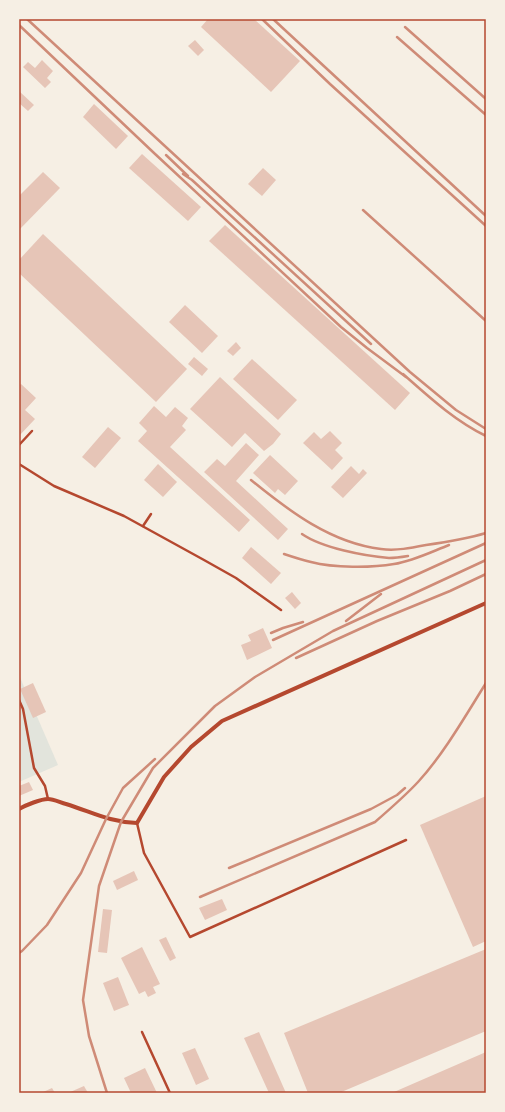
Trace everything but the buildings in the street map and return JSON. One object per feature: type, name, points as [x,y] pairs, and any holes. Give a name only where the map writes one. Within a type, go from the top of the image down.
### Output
[{"type":"street","points":[[19,809],[48,799],[78,808],[106,819],[137,823],[164,777],[191,747],[222,721],[486,603]]},
{"type":"lane","points":[[19,445],[32,431]]},
{"type":"lane","points":[[19,464],[54,486],[124,516],[236,578],[281,610]]},
{"type":"lane","points":[[142,526],[151,514]]},
{"type":"lane","points":[[19,700],[23,708],[34,768],[45,786],[48,799]]},
{"type":"lane","points":[[137,823],[144,853],[190,936],[406,840]]},
{"type":"lane","points":[[142,1032],[170,1093]]},
{"type":"shaded area","points":[[19,675],[58,765],[19,782]]},
{"type":"railway","points":[[27,19],[410,372],[456,410],[486,429]]},
{"type":"railway","points":[[262,19],[330,84],[486,226]]},
{"type":"railway","points":[[273,19],[486,216]]},
{"type":"railway","points":[[19,25],[341,327],[406,377]]},
{"type":"railway","points":[[405,27],[486,99]]},
{"type":"railway","points":[[397,37],[486,115]]},
{"type":"railway","points":[[166,155],[188,176]]},
{"type":"railway","points":[[183,174],[192,180],[371,344]]},
{"type":"railway","points":[[363,210],[486,321]]},
{"type":"railway","points":[[403,374],[453,416],[486,436]]},
{"type":"railway","points":[[251,480],[280,503],[312,524],[328,533],[363,546],[387,550],[404,549],[486,533]]},
{"type":"railway","points":[[302,534],[310,539],[332,547],[356,553],[389,558],[408,556]]},
{"type":"railway","points":[[273,640],[486,543]]},
{"type":"railway","points":[[284,554],[320,564],[352,567],[375,566],[408,561],[449,545]]},
{"type":"railway","points":[[107,1093],[89,1036],[83,1000],[99,886],[121,822],[153,768],[215,706],[255,677],[333,631],[486,560]]},
{"type":"railway","points":[[296,658],[486,574]]},
{"type":"railway","points":[[346,621],[381,594]]},
{"type":"railway","points":[[271,633],[303,622]]},
{"type":"railway","points":[[200,897],[375,822],[418,782],[436,760],[486,683]]},
{"type":"railway","points":[[19,953],[47,925],[81,873],[106,819],[123,788],[155,759]]},
{"type":"railway","points":[[229,868],[371,809],[397,795],[405,788]]}]
